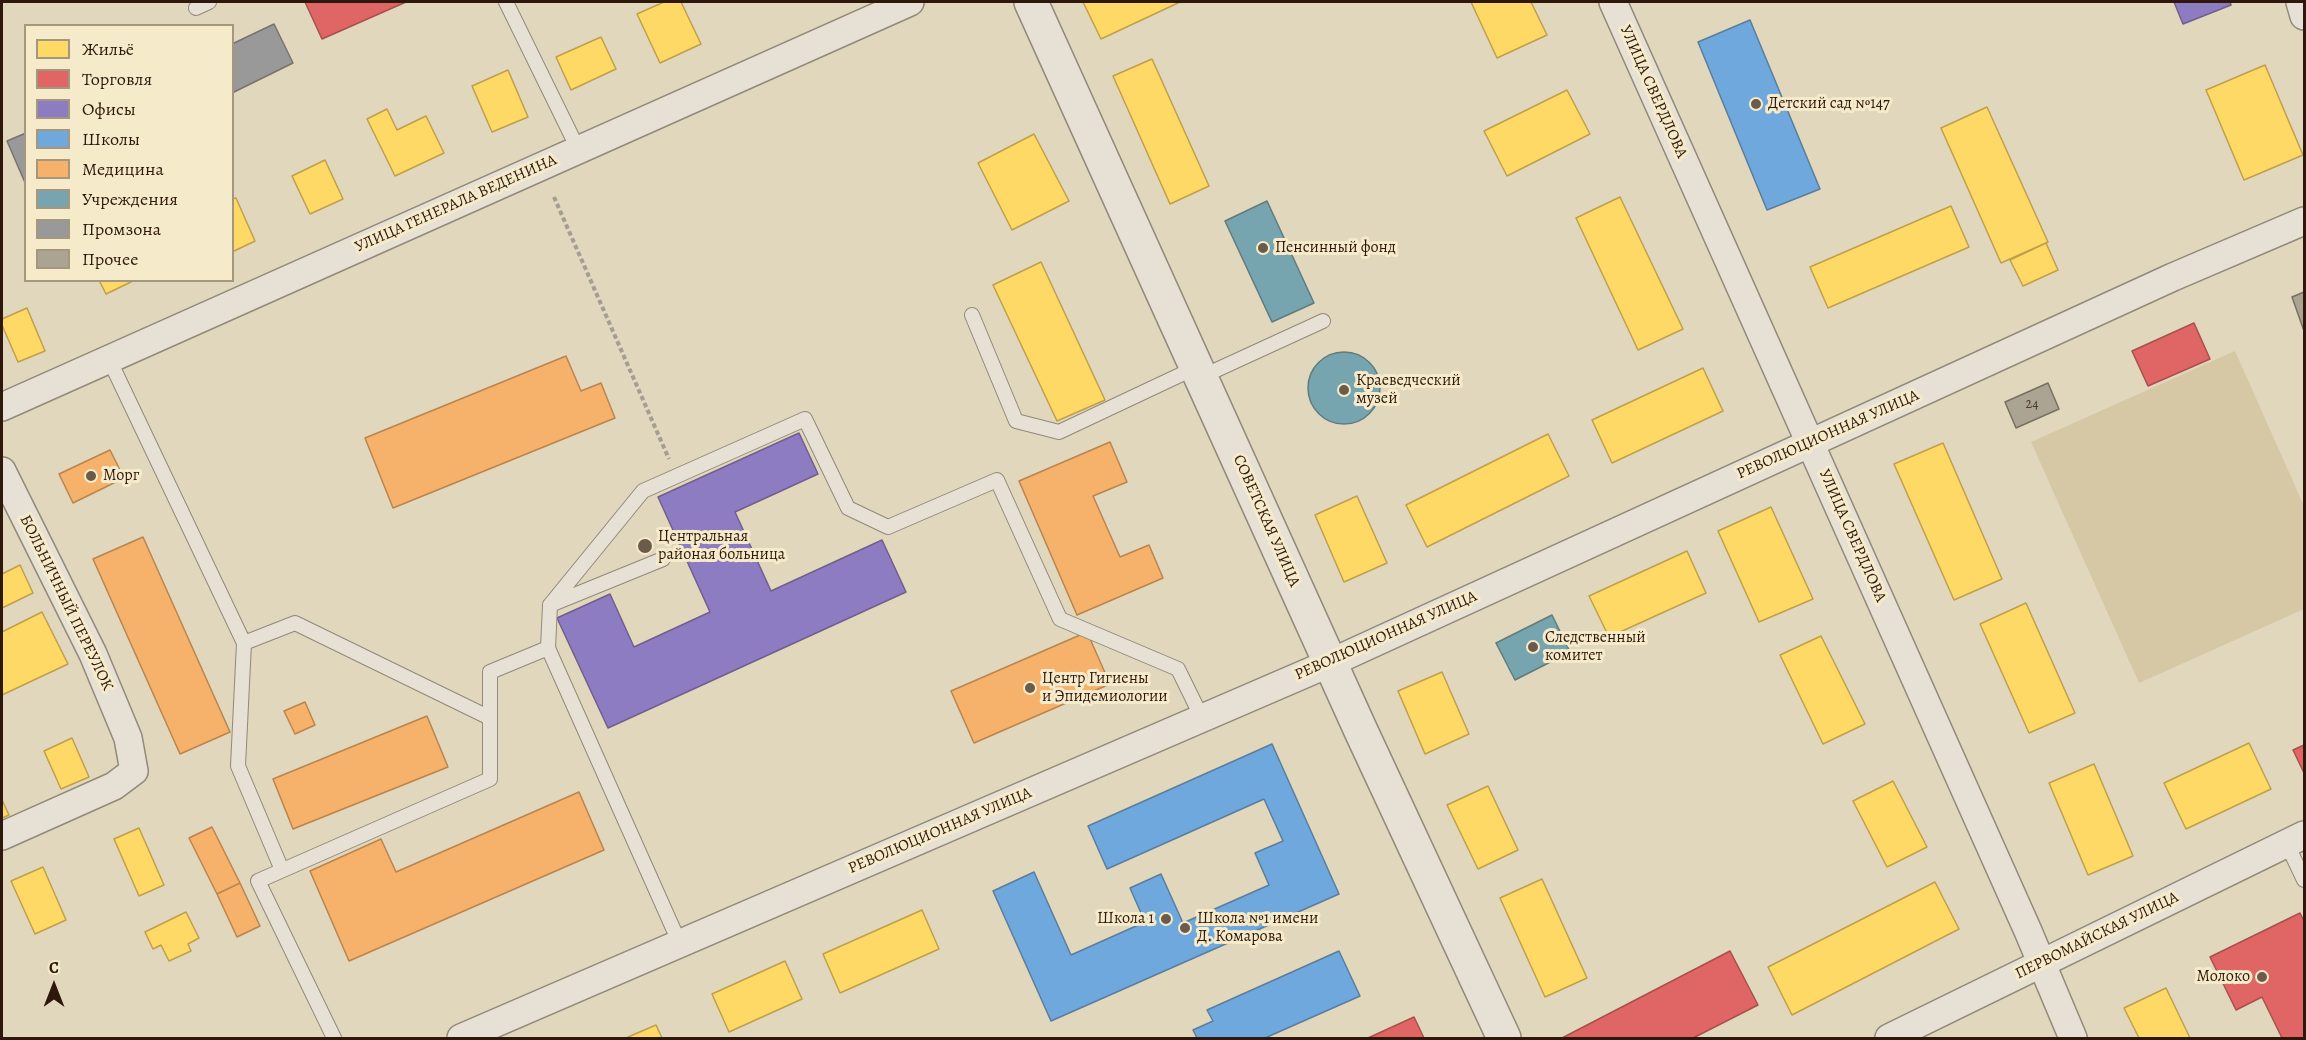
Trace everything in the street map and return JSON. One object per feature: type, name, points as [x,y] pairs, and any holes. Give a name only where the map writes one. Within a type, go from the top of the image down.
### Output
[{"type":"street","name":"УЛИЦА ГЕНЕРАЛА ВЕДЕНИНА","points":[[2,407],[910,2]]},
{"type":"street","name":"СОВЕТСКАЯ УЛИЦА","points":[[1031,2],[1330,663],[1504,1038]]},
{"type":"street","name":"УЛИЦА СВЕРДЛОВА","points":[[1613,2],[2073,1038]]},
{"type":"street","points":[[2300,2],[2304,16]]},
{"type":"street","name":"РЕВОЛЮЦИОННАЯ УЛИЦА","points":[[461,1038],[1330,663],[2173,277],[2304,221]]},
{"type":"street","name":"БОЛЬНИЧНЫЙ ПЕРЕУЛОК","points":[[2,471],[93,654],[128,738],[134,771],[114,786],[2,836]]},
{"type":"street","name":"ПЕРВОМАЙСКАЯ УЛИЦА","points":[[1889,1038],[2296,839]]},
{"type":"lane","points":[[196,8],[210,2]]},
{"type":"lane","points":[[506,2],[578,149]]},
{"type":"lane","points":[[972,315],[1016,421],[1059,432],[1323,321]]},
{"type":"lane","points":[[109,359],[244,643],[238,766],[282,870]]},
{"type":"lane","points":[[680,944],[548,648],[550,605],[643,491],[805,418],[848,508],[888,527],[997,480],[1060,619],[1178,669],[1202,718]]},
{"type":"lane","points":[[550,605],[663,559]]},
{"type":"lane","points":[[244,643],[295,623],[490,718]]},
{"type":"lane","points":[[334,1038],[258,881],[490,779],[490,672],[548,648]]},
{"type":"lane","points":[[2296,839],[2304,880]]},
{"type":"path","points":[[554,197],[676,476]]},
{"type":"shaded area","points":[[2235,351],[2304,506],[2304,609],[2139,683],[2031,442]]},
{"type":"building: Жильё","points":[[664,2],[681,2],[701,44],[660,63],[637,14]]},
{"type":"building: Жильё","points":[[1083,2],[1180,2],[1101,39]]},
{"type":"building: Жильё","points":[[1471,2],[1531,2],[1547,35],[1497,58]]},
{"type":"building: Жильё","points":[[601,37],[616,69],[571,90],[556,57]]},
{"type":"building: Жильё","points":[[1152,59],[1209,186],[1170,204],[1113,76]]},
{"type":"building: Жильё","points":[[2265,65],[2303,155],[2244,180],[2206,90]]},
{"type":"building: Жильё","points":[[508,70],[528,117],[492,132],[472,86]]},
{"type":"building: Жильё","points":[[1567,90],[1590,134],[1507,176],[1484,131]]},
{"type":"building: Жильё","points":[[1987,107],[2048,242],[2001,263],[1941,128]]},
{"type":"building: Жильё","points":[[387,109],[397,130],[426,116],[444,153],[395,176],[367,119]]},
{"type":"building: Жильё","points":[[1034,134],[1069,201],[1012,230],[978,163]]},
{"type":"building: Жильё","points":[[325,160],[343,199],[310,214],[292,176]]},
{"type":"building: Жильё","points":[[1620,197],[1683,329],[1638,350],[1576,218]]},
{"type":"building: Жильё","points":[[234,198],[236,198],[255,241],[234,251]]},
{"type":"building: Жильё","points":[[1951,206],[1969,247],[1828,308],[1810,267]]},
{"type":"building: Жильё","points":[[2046,243],[2058,270],[2023,286],[2010,260]]},
{"type":"building: Жильё","points":[[1041,262],[1105,400],[1057,421],[993,285]]},
{"type":"building: Жильё","points":[[100,282],[131,282],[106,294]]},
{"type":"building: Жильё","points":[[27,308],[45,351],[18,362],[2,325],[2,319]]},
{"type":"building: Жильё","points":[[1703,368],[1723,411],[1612,463],[1592,420]]},
{"type":"building: Жильё","points":[[1548,434],[1569,476],[1427,547],[1406,505]]},
{"type":"building: Жильё","points":[[1943,443],[2002,579],[1954,600],[1894,464]]},
{"type":"building: Жильё","points":[[1357,496],[1387,563],[1344,582],[1315,515]]},
{"type":"building: Жильё","points":[[1771,507],[1813,599],[1759,622],[1718,531]]},
{"type":"building: Жильё","points":[[1687,551],[1706,593],[1609,637],[1589,596]]},
{"type":"building: Жильё","points":[[20,565],[33,593],[2,608],[2,574]]},
{"type":"building: Жильё","points":[[2026,603],[2075,713],[2029,733],[1980,624]]},
{"type":"building: Жильё","points":[[42,612],[68,664],[2,695],[2,632]]},
{"type":"building: Жильё","points":[[1821,636],[1865,724],[1823,744],[1780,655]]},
{"type":"building: Жильё","points":[[1442,672],[1469,734],[1425,754],[1398,691]]},
{"type":"building: Жильё","points":[[72,738],[89,777],[61,789],[44,751]]},
{"type":"building: Жильё","points":[[2249,743],[2271,789],[2186,829],[2164,783]]},
{"type":"building: Жильё","points":[[2094,764],[2133,856],[2088,875],[2049,783]]},
{"type":"building: Жильё","points":[[1893,781],[1927,847],[1887,867],[1853,801]]},
{"type":"building: Жильё","points":[[1488,786],[1518,850],[1478,869],[1447,805]]},
{"type":"building: Жильё","points":[[2,800],[9,815],[2,818]]},
{"type":"building: Жильё","points":[[139,828],[164,885],[139,896],[114,839]]},
{"type":"building: Жильё","points":[[43,867],[66,920],[35,934],[11,881]]},
{"type":"building: Жильё","points":[[1542,879],[1587,978],[1545,997],[1500,898]]},
{"type":"building: Жильё","points":[[1935,882],[1959,929],[1792,1015],[1768,967]]},
{"type":"building: Жильё","points":[[922,910],[939,949],[840,993],[823,954]]},
{"type":"building: Жильё","points":[[186,912],[199,938],[188,944],[191,951],[169,961],[161,945],[153,949],[145,932]]},
{"type":"building: Жильё","points":[[785,961],[802,999],[729,1032],[712,994]]},
{"type":"building: Жильё","points":[[2166,988],[2190,1038],[2139,1038],[2124,1008]]},
{"type":"building: Жильё","points":[[656,1025],[662,1038],[628,1037]]},
{"type":"building: Торговля","points":[[305,2],[406,2],[322,39]]},
{"type":"building: Торговля","points":[[2194,323],[2210,359],[2148,386],[2132,351]]},
{"type":"building: Торговля","points":[[2304,745],[2304,773],[2293,750]]},
{"type":"building: Торговля","name":"Молоко","points":[[2300,913],[2304,921],[2304,1038],[2282,1038],[2262,997],[2236,1010],[2210,957]]},
{"type":"building: Торговля","points":[[1730,951],[1758,1005],[1693,1038],[1562,1038]]},
{"type":"building: Торговля","points":[[1414,1017],[1424,1038],[1368,1038]]},
{"type":"building: Офисы","points":[[2174,2],[2230,2],[2231,5],[2183,24]]},
{"type":"building: Офисы","points":[[799,433],[818,474],[735,512],[771,591],[882,540],[906,592],[608,728],[557,618],[610,594],[634,647],[710,612],[658,497]]},
{"type":"building: Школы","name":"Детский сад №147","points":[[1750,20],[1820,189],[1767,210],[1698,42]]},
{"type":"building: Школы","points":[[1272,744],[1339,894],[1051,1021],[993,891],[1034,872],[1071,955],[1145,922],[1130,888],[1161,874],[1183,923],[1269,885],[1255,853],[1283,841],[1264,799],[1107,869],[1088,826]]},
{"type":"building: Школы","points":[[1339,951],[1360,996],[1265,1038],[1197,1038],[1193,1030],[1213,1021],[1207,1010]]},
{"type":"building: Медицина","points":[[566,356],[581,391],[601,383],[615,418],[393,508],[365,438]]},
{"type":"building: Медицина","points":[[1110,442],[1127,482],[1093,496],[1120,557],[1149,545],[1163,578],[1077,615],[1019,481]]},
{"type":"building: Медицина","name":"Морг","points":[[110,450],[124,478],[73,503],[59,474]]},
{"type":"building: Медицина","points":[[143,537],[230,732],[180,754],[93,559]]},
{"type":"building: Медицина","name":"Центр Гигиены и Эпидемиологии","points":[[1087,632],[1110,684],[974,743],[951,691]]},
{"type":"building: Медицина","points":[[305,702],[315,725],[295,734],[284,711]]},
{"type":"building: Медицина","points":[[427,716],[448,767],[293,829],[273,779]]},
{"type":"building: Медицина","points":[[579,792],[604,850],[349,961],[310,871],[381,839],[396,872]]},
{"type":"building: Медицина","points":[[212,827],[240,883],[217,894],[189,838]]},
{"type":"building: Медицина","points":[[240,883],[260,926],[237,937],[217,894]]},
{"type":"building: Учреждения","name":"Пенсинный фонд","points":[[1267,201],[1314,303],[1272,322],[1225,221]]},
{"type":"building: Учреждения","name":"Краеведческий музей","points":[[1344,352],[1364,358],[1374,368],[1380,388],[1374,408],[1364,418],[1344,424],[1324,418],[1314,408],[1308,388],[1314,368],[1324,358]]},
{"type":"building: Учреждения","name":"Следственный комитет","points":[[1552,615],[1570,652],[1515,680],[1496,643]]},
{"type":"building: Промзона","points":[[274,24],[293,63],[234,92],[234,43]]},
{"type":"building: Промзона","points":[[24,134],[24,180],[7,141]]},
{"type":"building: Прочее","points":[[2304,292],[2304,331],[2292,297]]},
{"type":"building: Прочее","points":[[2048,383],[2059,409],[2016,428],[2005,402]]},
{"type":"place","name":"Детский сад №147","points":[[1756,104]]},
{"type":"place","name":"Пенсинный фонд","points":[[1263,248]]},
{"type":"place","name":"Краеведческий музей","points":[[1344,390]]},
{"type":"place","name":"Морг","points":[[91,476]]},
{"type":"place","name":"Центральная районая больница","points":[[645,546]]},
{"type":"place","name":"Следственный комитет","points":[[1533,647]]},
{"type":"place","name":"Центр Гигиены и Эпидемиологии","points":[[1030,688]]},
{"type":"place","name":"Школа 1","points":[[1166,919]]},
{"type":"place","name":"Школа №1 имени Д. Комарова","points":[[1185,928]]},
{"type":"place","name":"Молоко","points":[[2262,977]]}]
